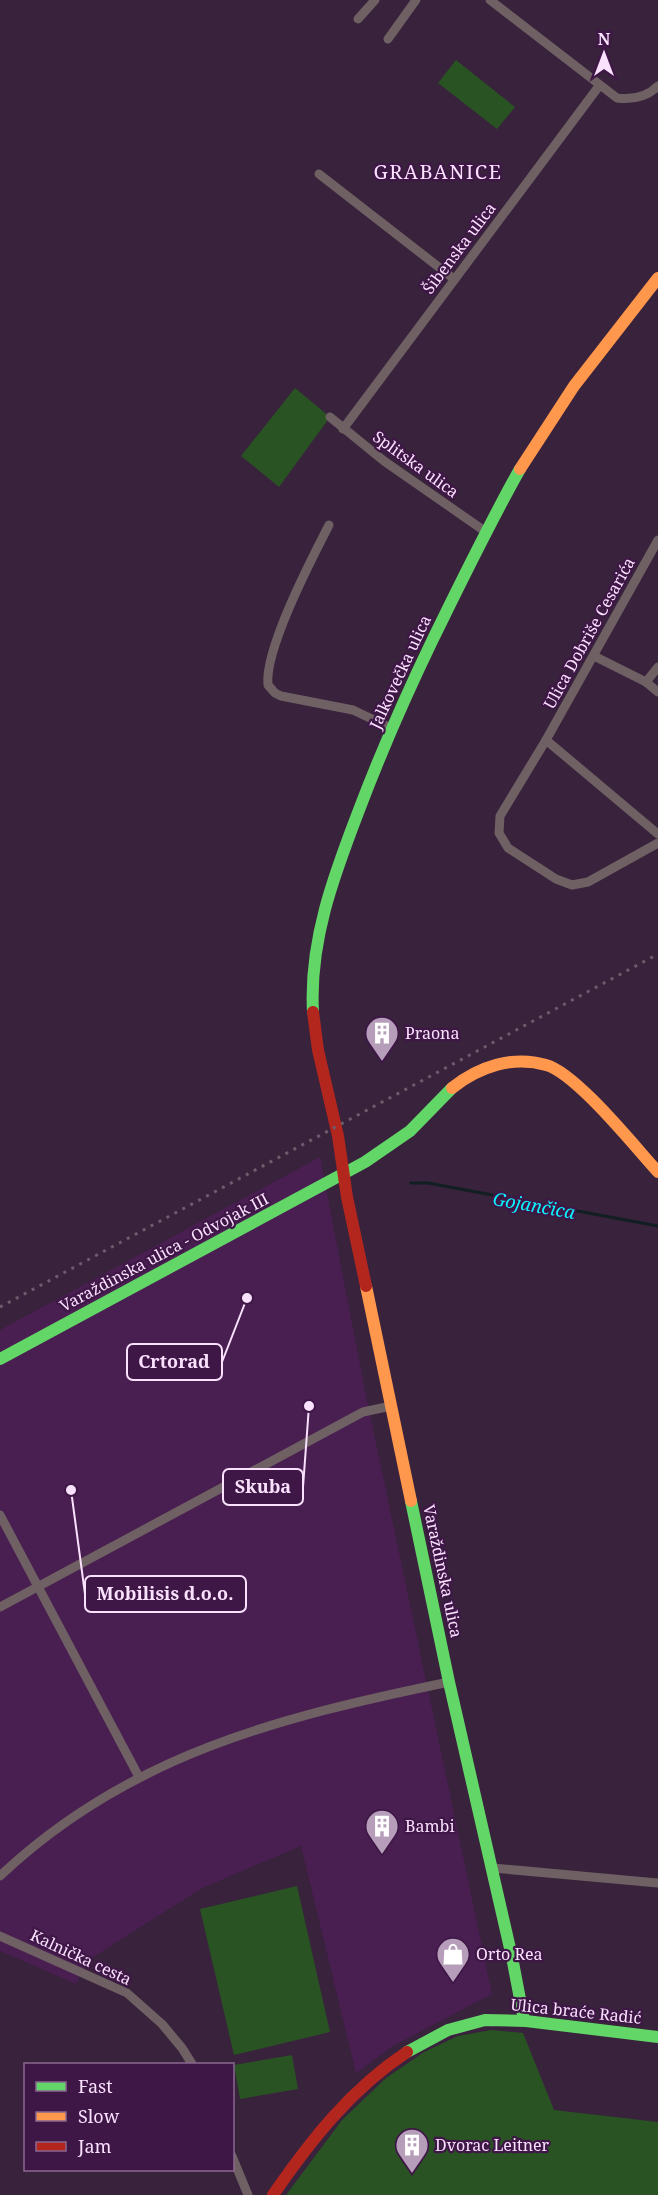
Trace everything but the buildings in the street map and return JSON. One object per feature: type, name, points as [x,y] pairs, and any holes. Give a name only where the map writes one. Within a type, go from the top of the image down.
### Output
[{"type":"main road","name":"Jalkovečka ulica","points":[[336,1128],[317,1035],[313,972],[331,889],[349,836],[391,728],[425,654],[516,477],[547,426],[602,348],[658,278]]},
{"type":"main road","name":"Varaždinska ulica - Odvojak III","points":[[0,1359],[365,1162],[410,1131],[454,1086],[494,1064],[520,1061],[548,1065],[578,1084],[658,1172]]},
{"type":"main road","name":"Varaždinska ulica","points":[[336,1128],[347,1197],[449,1682],[513,1957],[524,2020]]},
{"type":"main road","name":"Ulica braće Radić","points":[[273,2195],[339,2107],[368,2079],[387,2064],[426,2040],[465,2023],[486,2020],[524,2020],[658,2037]]},
{"type":"street","points":[[358,19],[375,0]]},
{"type":"street","points":[[388,39],[416,0]]},
{"type":"street","points":[[490,0],[617,98],[635,99],[657,89]]},
{"type":"street","name":"Šibenska ulica","points":[[343,429],[599,86]]},
{"type":"street","points":[[319,174],[454,279]]},
{"type":"street","name":"Splitska ulica","points":[[330,417],[399,472],[486,532]]},
{"type":"street","points":[[329,525],[281,631],[271,662],[268,685],[281,696],[353,710],[391,728]]},
{"type":"street","name":"Ulica Dobriše Cesarića","points":[[658,540],[501,816],[499,833],[508,848],[556,879],[572,885],[588,882],[658,843]]},
{"type":"street","points":[[594,656],[646,682],[658,692]]},
{"type":"street","points":[[646,682],[658,667]]},
{"type":"street","points":[[546,740],[658,834]]},
{"type":"street","points":[[0,1607],[363,1412],[391,1406]]},
{"type":"street","points":[[0,1515],[139,1778]]},
{"type":"street","points":[[0,1876],[22,1855],[68,1820],[139,1778],[194,1751],[248,1731],[350,1703],[449,1682]]},
{"type":"street","points":[[493,1869],[658,1883]]},
{"type":"street","name":"Kalnička cesta","points":[[0,1936],[127,1993],[162,2024],[191,2063]]},
{"type":"street","points":[[234,2161],[248,2195]]},
{"type":"shaded area","points":[[320,1157],[365,1391],[492,1994],[393,2046],[356,2073],[301,1846],[202,1888],[87,1961],[76,1984],[0,1951],[0,1330]]},
{"type":"green space","points":[[456,60],[515,107],[497,129],[438,83]]},
{"type":"green space","points":[[295,388],[330,417],[279,487],[241,456]]},
{"type":"green space","points":[[297,1886],[330,2032],[234,2055],[200,1909]]},
{"type":"green space","points":[[491,2030],[523,2033],[554,2110],[658,2122],[658,2195],[286,2195],[342,2120],[386,2078],[424,2052],[458,2036]]},
{"type":"green space","points":[[292,2055],[298,2089],[240,2099],[234,2065]]},
{"type":"waterway","name":"Gojančica","points":[[411,1183],[428,1183],[658,1226]]},
{"type":"railway","points":[[0,1307],[658,954]]},
{"type":"traffic: fast","points":[[313,1012],[315,960],[325,909],[367,788],[423,660],[475,553],[520,469]]},
{"type":"traffic: fast","points":[[0,1359],[365,1162],[410,1131],[452,1088]]},
{"type":"traffic: fast","points":[[411,1501],[524,2020]]},
{"type":"traffic: fast","points":[[407,2052],[448,2030],[485,2020],[526,2021],[658,2037]]},
{"type":"traffic: slow","points":[[520,469],[574,386],[658,278]]},
{"type":"traffic: slow","points":[[452,1088],[473,1074],[496,1065],[521,1061],[546,1065],[558,1071],[589,1096],[658,1172]]},
{"type":"traffic: slow","points":[[366,1286],[411,1501]]},
{"type":"traffic: jam","points":[[313,1012],[318,1050],[338,1136],[347,1197],[366,1286]]},
{"type":"traffic: jam","points":[[273,2195],[333,2117],[368,2082],[407,2052]]},
{"type":"place","name":"Praona","points":[[382,1062]]},
{"type":"place","name":"Crtorad","points":[[247,1298]]},
{"type":"place","name":"Skuba","points":[[309,1406]]},
{"type":"place","name":"Mobilisis d.o.o.","points":[[71,1490]]},
{"type":"place","name":"Bambi","points":[[382,1855]]},
{"type":"place","name":"Orto Rea","points":[[453,1983]]},
{"type":"place","name":"Dvorac Leitner","points":[[412,2174]]},
{"type":"district","name":"GRABANICE","points":[[438,171]]}]
